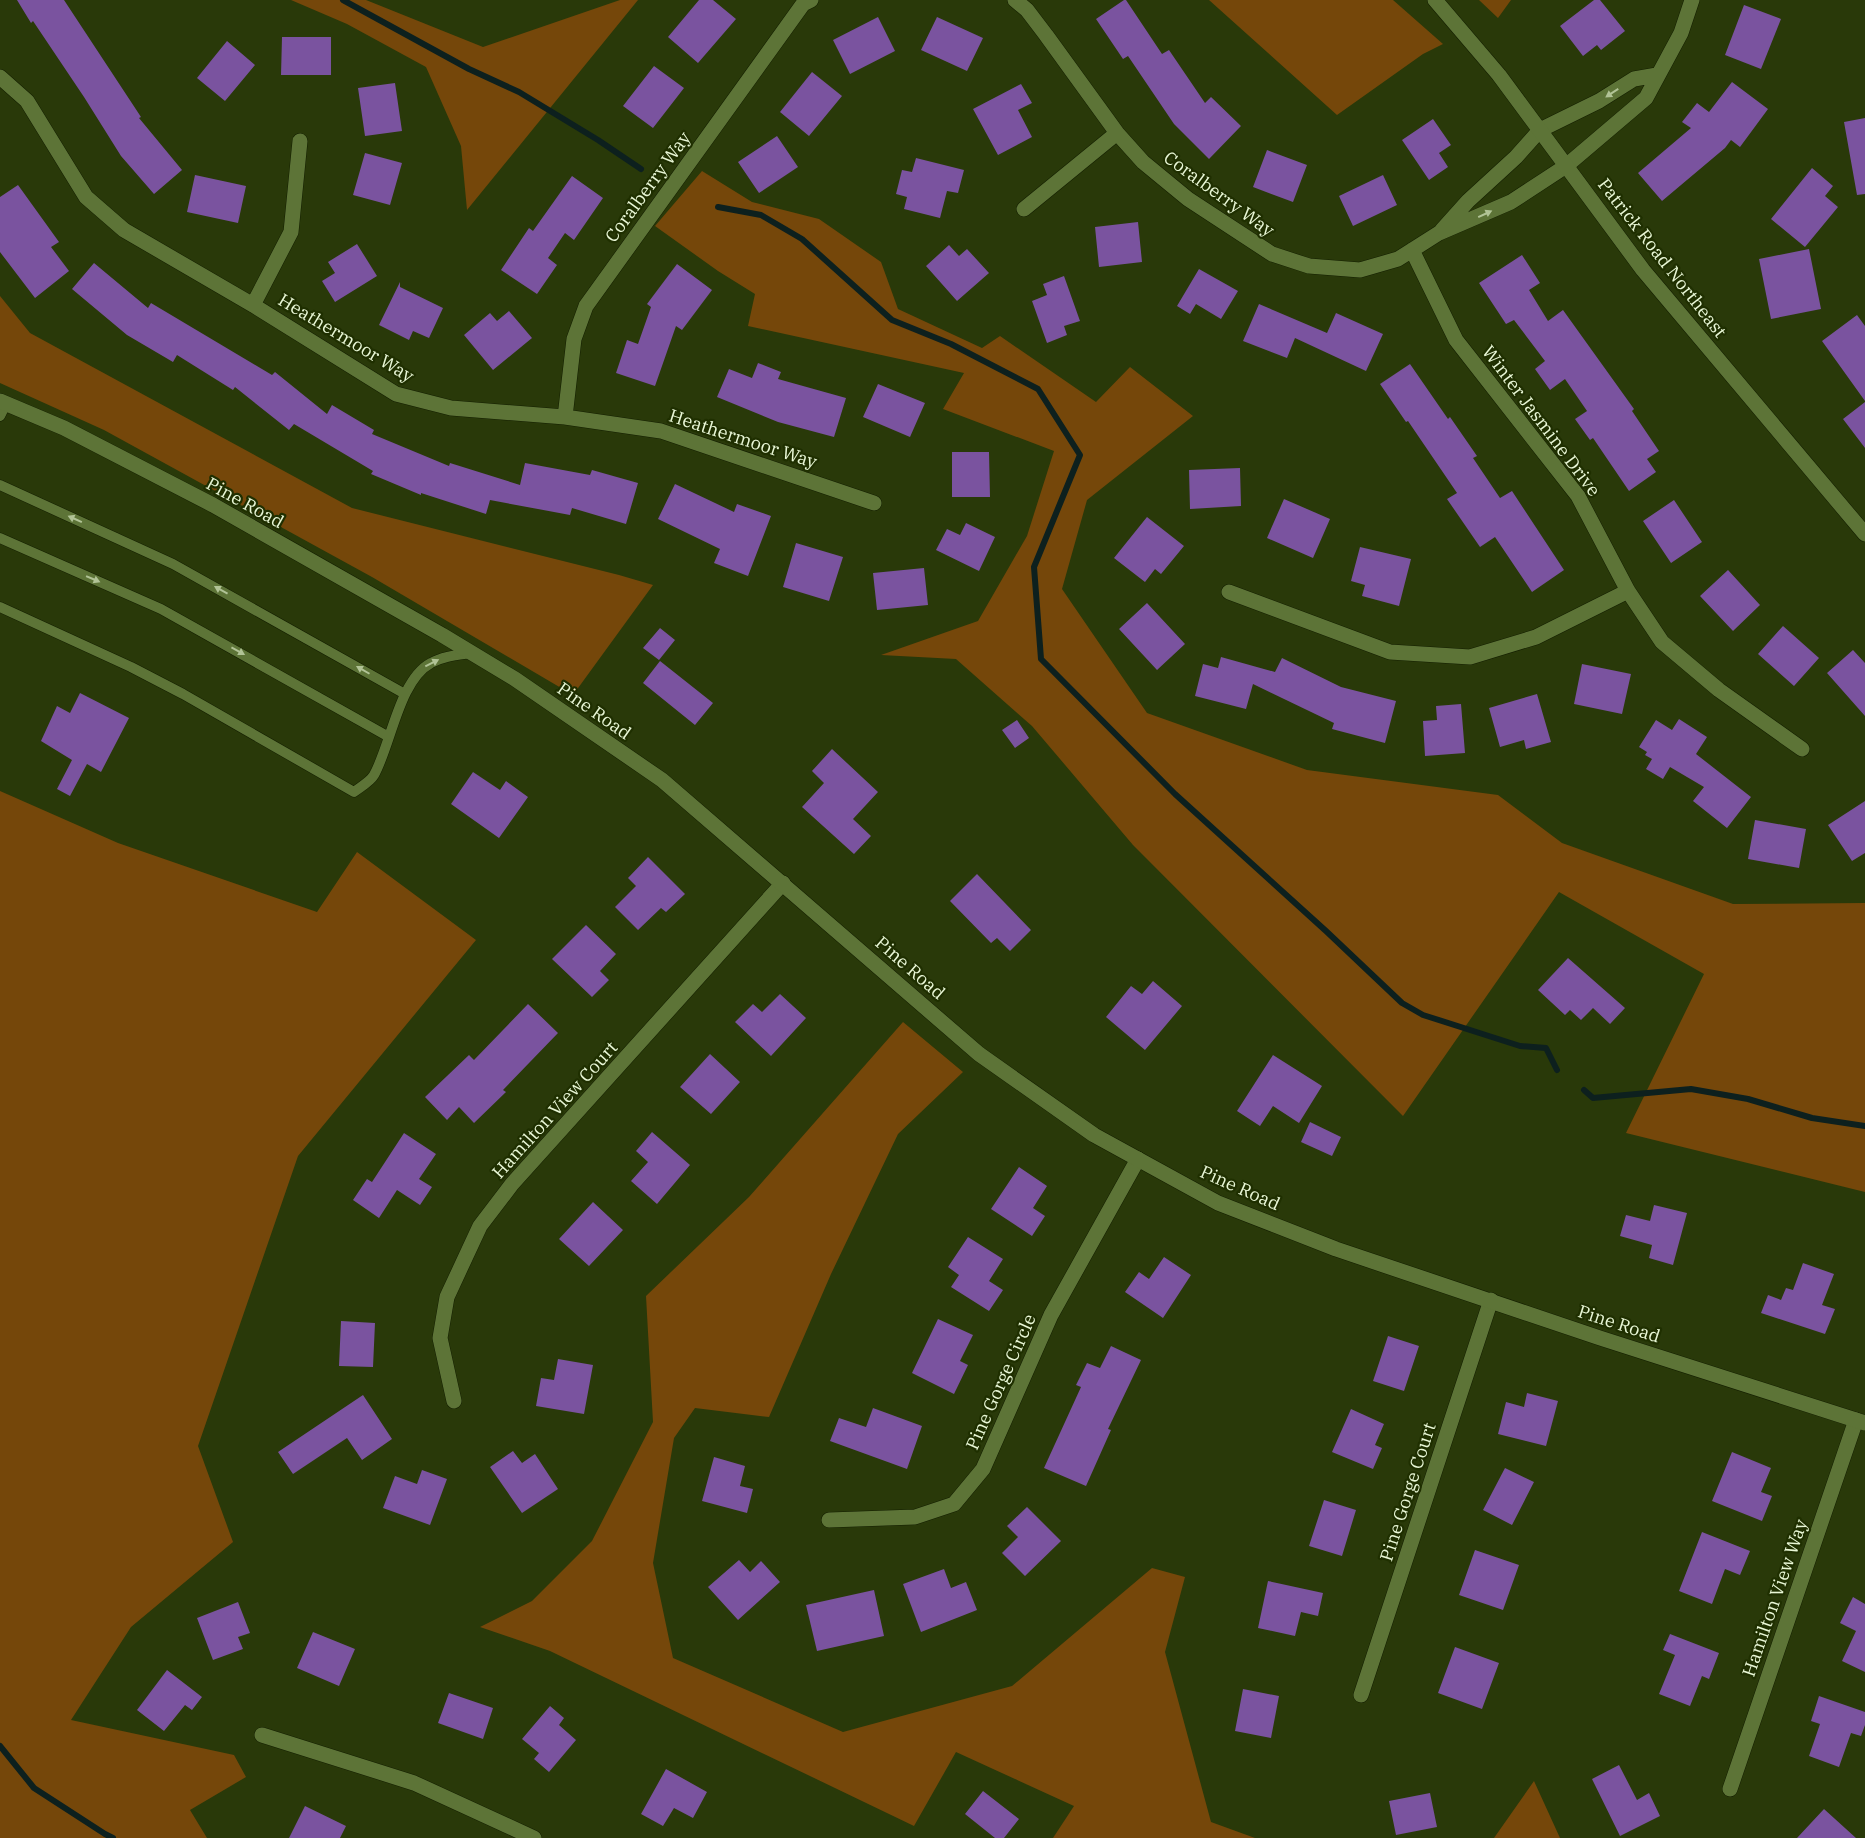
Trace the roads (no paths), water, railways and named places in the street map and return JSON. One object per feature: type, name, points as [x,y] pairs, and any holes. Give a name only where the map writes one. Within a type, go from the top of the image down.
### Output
[{"type":"street","name":"Coralberry Way","points":[[564,418],[574,339],[586,306],[758,66],[804,4],[811,0]]},
{"type":"street","name":"Coralberry Way","points":[[1015,0],[1027,10],[1118,133],[1143,162],[1188,198],[1272,254],[1309,266],[1360,270],[1398,259],[1440,232],[1511,202],[1566,166],[1646,98],[1681,32],[1692,0]]},
{"type":"street","name":"Patrick Road Northeast","points":[[1435,0],[1499,76],[1643,270],[1865,534]]},
{"type":"street","name":"Coralberry Way","points":[[1440,232],[1468,201],[1516,157],[1540,130],[1599,101],[1634,79],[1657,75]]},
{"type":"street","name":"Heathermoor Way","points":[[0,77],[27,101],[86,197],[124,230],[253,305],[396,394],[451,408],[564,418],[661,431],[874,503]]},
{"type":"street","points":[[1024,209],[1118,133]]},
{"type":"street","points":[[253,305],[292,232],[300,141]]},
{"type":"street","name":"Winter Jasmine Drive","points":[[1412,250],[1456,340],[1578,496],[1628,591],[1662,642],[1719,690],[1802,749]]},
{"type":"street","name":"Pine Road","points":[[2,407],[64,428],[213,505],[515,679],[662,780],[979,1054],[1094,1135],[1218,1203],[1336,1248],[1600,1338],[1860,1421]]},
{"type":"street","points":[[1229,592],[1390,652],[1470,657],[1536,637],[1628,591]]},
{"type":"street","name":"Hamilton View Court","points":[[454,1401],[440,1338],[447,1297],[480,1226],[512,1184],[783,883]]},
{"type":"street","name":"Pine Gorge Circle","points":[[829,1520],[915,1517],[954,1504],[983,1469],[1051,1315],[1138,1159]]},
{"type":"street","name":"Pine Gorge Court","points":[[1361,1695],[1491,1300]]},
{"type":"street","name":"Hamilton View Way","points":[[1730,1789],[1860,1421]]},
{"type":"street","points":[[262,1735],[414,1783],[534,1838]]},
{"type":"lane","points":[[0,485],[173,564],[405,694]]},
{"type":"lane","points":[[0,538],[161,609],[389,737]]},
{"type":"lane","points":[[0,607],[131,667],[183,694],[354,792],[373,776],[405,694],[420,670],[432,662],[472,653]]},
{"type":"waterway","points":[[343,0],[469,69],[519,92],[598,140],[641,169]]},
{"type":"waterway","points":[[718,207],[761,215],[802,239],[892,320],[951,344],[1038,389],[1080,455],[1034,567],[1041,659],[1175,794],[1402,1003],[1423,1015],[1520,1046],[1546,1048],[1557,1070]]},
{"type":"waterway","points":[[1584,1090],[1593,1098],[1691,1089],[1748,1099],[1812,1118],[1865,1126]]},
{"type":"waterway","points":[[0,1746],[34,1788],[113,1838]]}]
